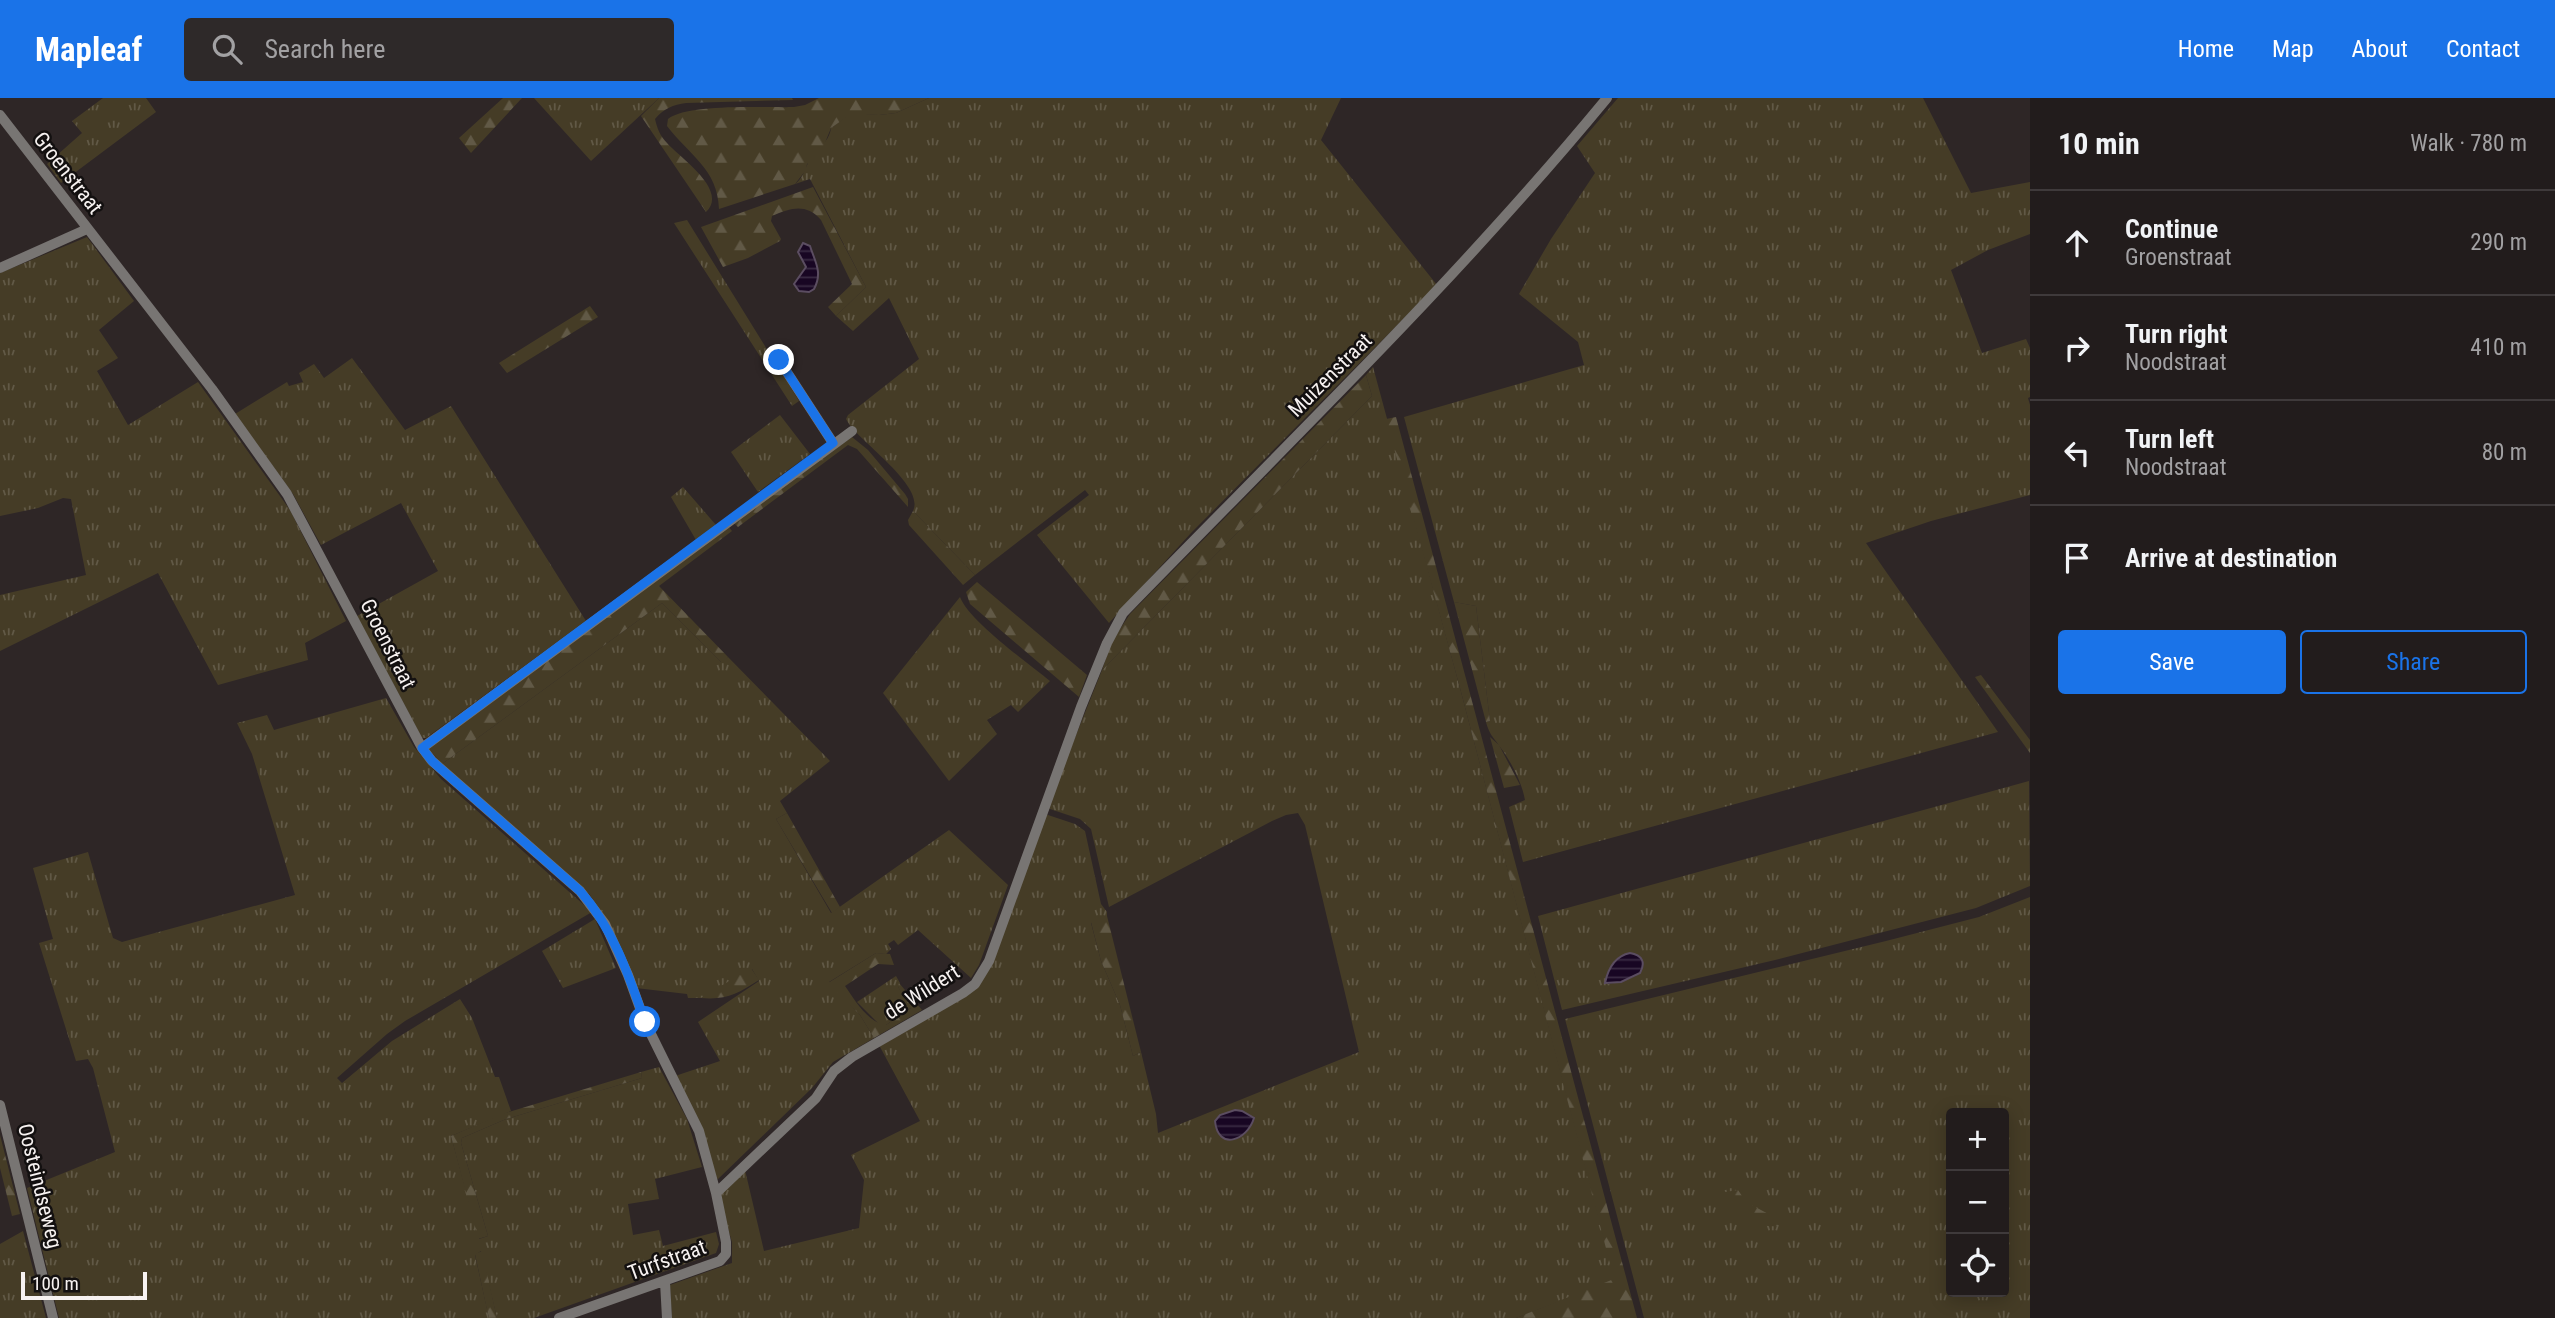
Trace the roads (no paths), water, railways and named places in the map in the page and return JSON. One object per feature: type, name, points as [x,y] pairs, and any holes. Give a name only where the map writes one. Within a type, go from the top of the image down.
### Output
[{"type":"street","name":"Muizenstraat","points":[[1090,684],[1123,613],[1489,237],[1607,98]]},
{"type":"street","name":"Groenstraat","points":[[0,116],[212,389],[287,494],[422,748],[432,761],[580,891],[595,908],[628,975],[645,1022],[699,1131],[716,1193]]},
{"type":"street","points":[[0,268],[87,229]]},
{"type":"street","points":[[779,360],[833,443]]},
{"type":"street","points":[[422,748],[852,431]]},
{"type":"street","name":"de Wildert","points":[[716,1193],[816,1098],[834,1071],[852,1057],[975,984],[989,961],[1090,684]]},
{"type":"street","name":"Oosteindseweg","points":[[0,1105],[53,1318]]},
{"type":"street","name":"Turfstraat","points":[[559,1318],[720,1261],[726,1254],[726,1241],[716,1193]]},
{"type":"street","points":[[665,1282],[667,1318]]}]
